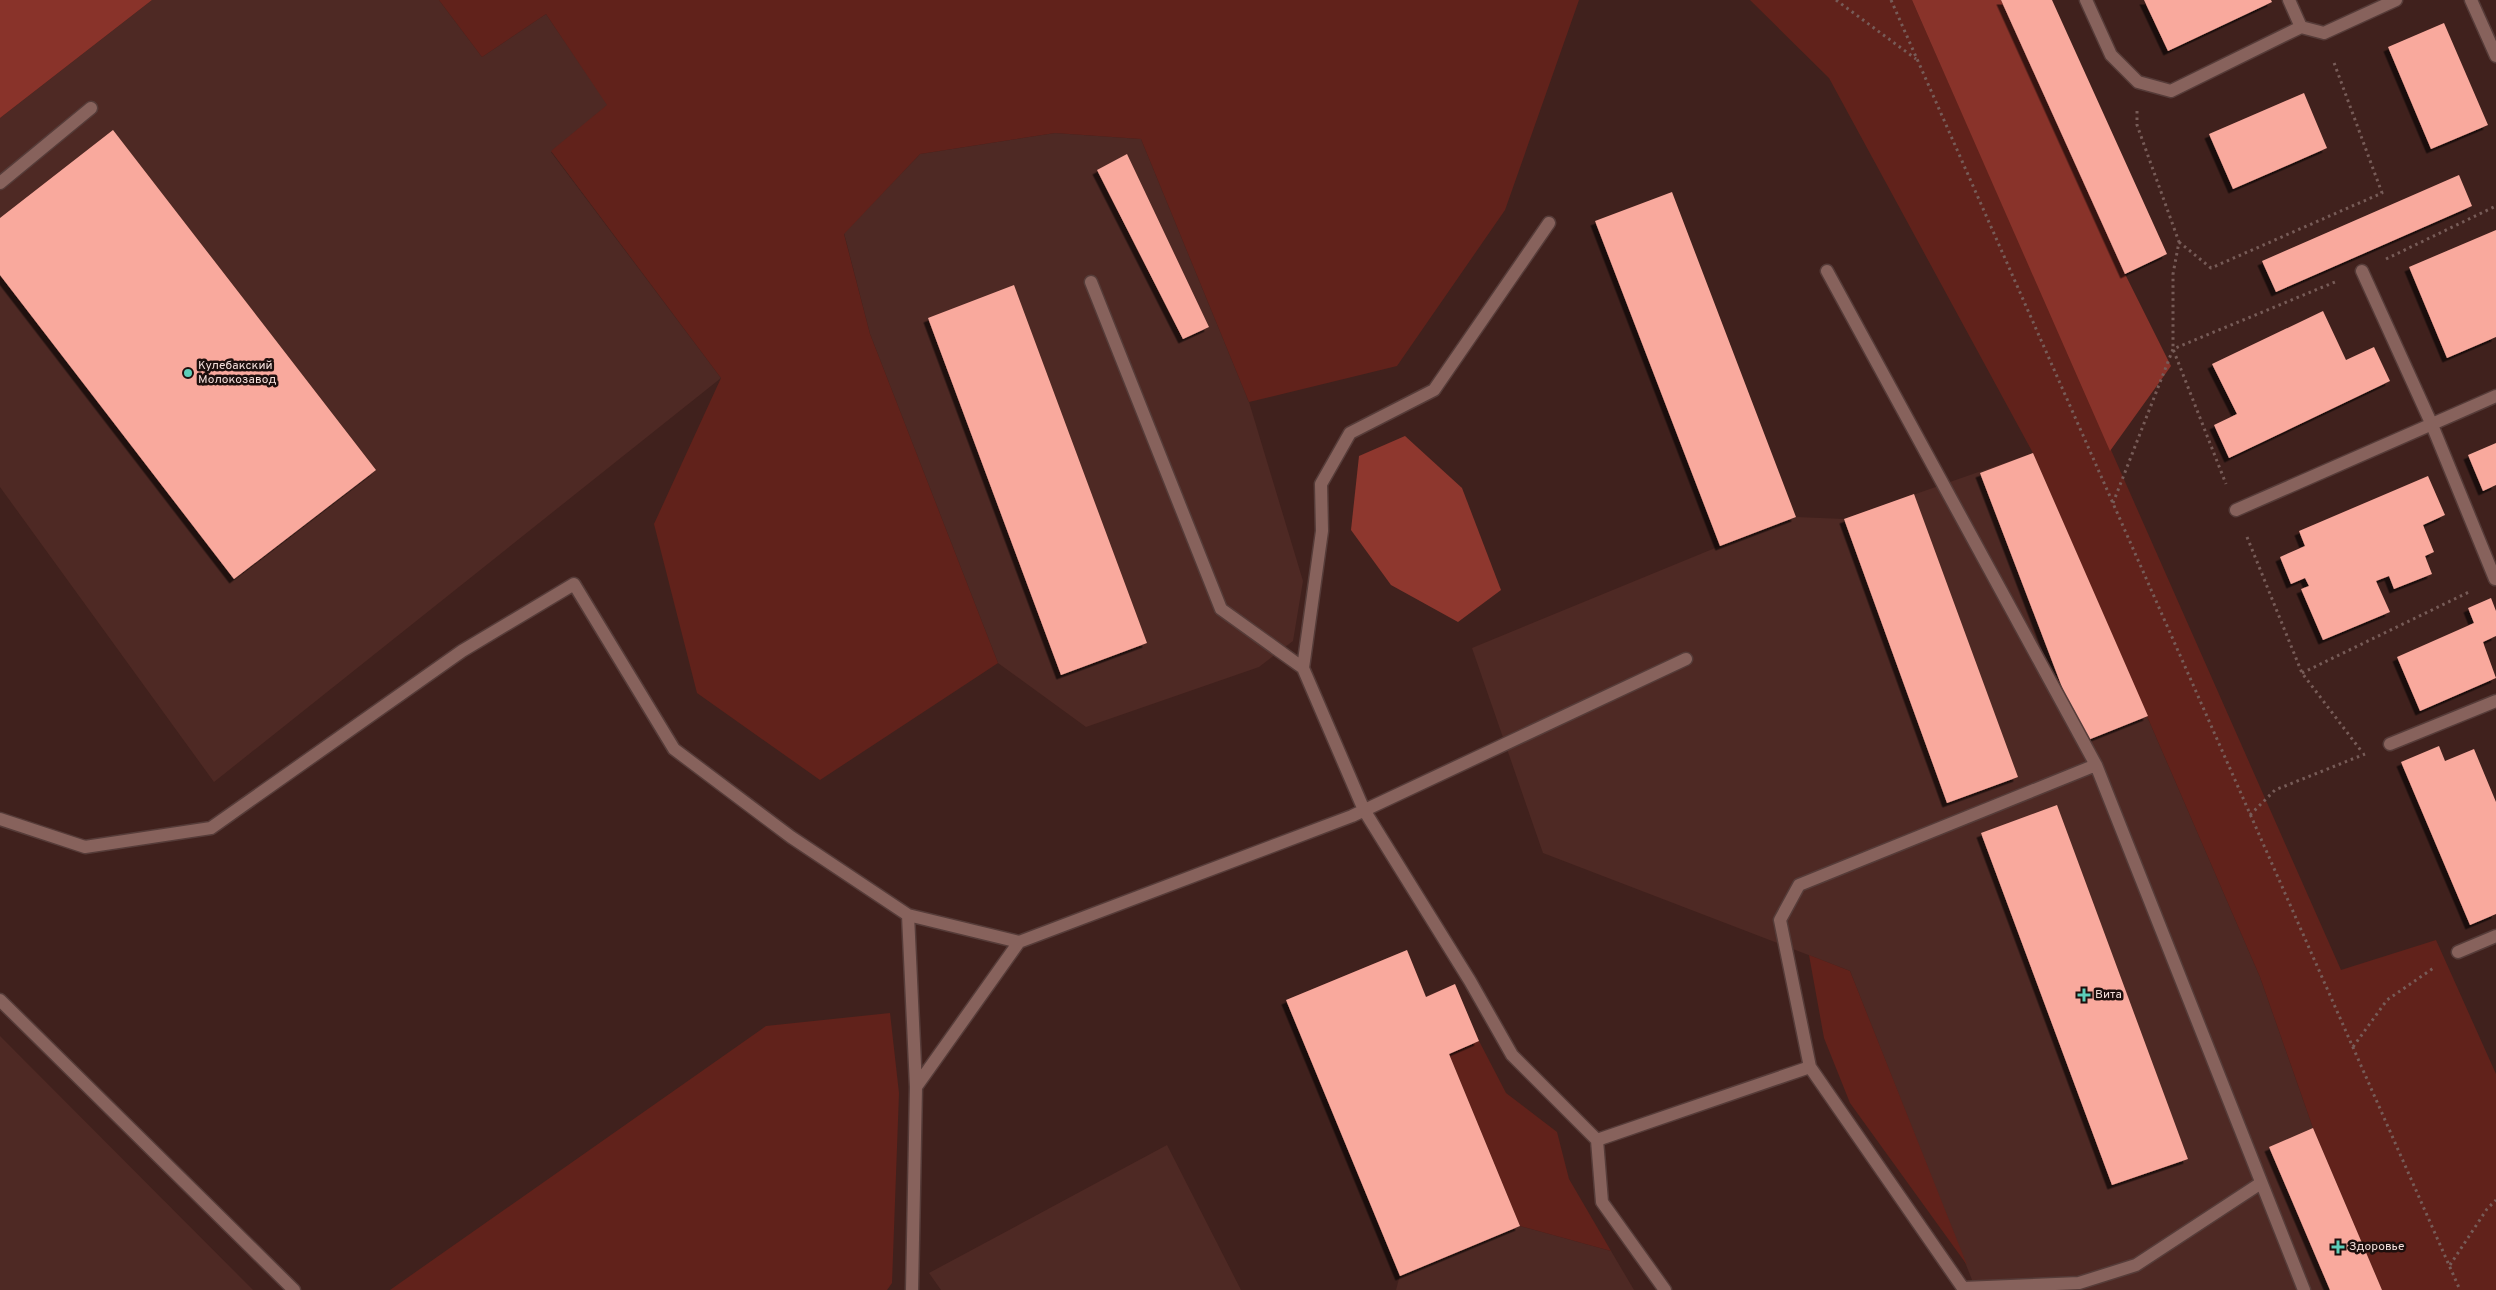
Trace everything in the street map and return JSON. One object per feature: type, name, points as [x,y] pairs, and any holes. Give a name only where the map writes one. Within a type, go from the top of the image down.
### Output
[{"type":"street","points":[[2086,0],[2111,55],[2138,82],[2171,91],[2300,27],[2324,33],[2396,0]]},
{"type":"street","points":[[2289,0],[2300,27]]},
{"type":"street","points":[[2471,0],[2496,56]]},
{"type":"street","points":[[0,183],[91,108]]},
{"type":"street","points":[[1549,223],[1434,390],[1350,434],[1321,484],[1322,531],[1303,668],[1364,810],[1470,981],[1512,1055],[1597,1140],[1602,1202],[1666,1290]]},
{"type":"street","points":[[1827,271],[2096,765],[2304,1290]]},
{"type":"street","points":[[2362,271],[2432,425],[2496,579]]},
{"type":"street","points":[[1091,282],[1220,609],[1303,668]]},
{"type":"street","points":[[2236,510],[2496,396]]},
{"type":"street","points":[[0,818],[85,847],[211,828],[462,651],[574,584],[674,749],[790,837],[908,915],[1019,942]]},
{"type":"street","points":[[916,1087],[1019,942],[1364,810],[1686,659]]},
{"type":"street","points":[[2390,744],[2496,701]]},
{"type":"street","points":[[2096,765],[1798,885],[1780,920],[1810,1067],[1963,1289],[2079,1283],[2136,1265],[2261,1183]]},
{"type":"street","points":[[908,915],[916,1087],[912,1290]]},
{"type":"street","points":[[2458,952],[2496,936]]},
{"type":"street","points":[[0,1000],[294,1290]]},
{"type":"street","points":[[1597,1140],[1810,1067]]},
{"type":"path","points":[[1836,0],[1916,59]]},
{"type":"path","points":[[1891,0],[2460,1290]]},
{"type":"path","points":[[2138,82],[2137,125],[2179,242],[2210,268],[2382,193],[2324,33]]},
{"type":"path","points":[[2112,504],[2173,349],[2362,271],[2496,206]]},
{"type":"path","points":[[2179,242],[2173,274],[2173,349],[2302,673],[2364,755]]},
{"type":"path","points":[[2302,673],[2496,579]]},
{"type":"path","points":[[2250,815],[2275,790],[2390,744]]},
{"type":"path","points":[[2352,1047],[2387,1000],[2458,952]]},
{"type":"path","points":[[2449,1266],[2496,1200]]},
{"type":"shaded area","points":[[0,0],[152,0],[0,118]]},
{"type":"shaded area","points":[[152,0],[439,0],[482,57],[546,14],[608,105],[551,152],[721,378],[214,782],[0,487],[0,118]]},
{"type":"shaded area","points":[[439,0],[1579,0],[1505,210],[1397,366],[1249,402],[1141,139],[1055,133],[920,154],[844,234],[870,334],[998,663],[820,780],[697,693],[654,524],[721,378],[551,151],[607,105],[546,14],[482,57]]},
{"type":"shaded area","points":[[1750,0],[1912,0],[2341,970],[2436,940],[2496,1074],[2496,1290],[2382,1290],[2313,1128],[2260,977],[2033,453],[1829,78]]},
{"type":"shaded area","points":[[1912,0],[2001,0],[2125,274],[2171,366],[2110,451]]},
{"type":"shaded area","points":[[1055,133],[1141,139],[1249,402],[1303,581],[1293,641],[1259,667],[1086,727],[998,663],[870,334],[844,233],[920,154]]},
{"type":"shaded area","points":[[1405,436],[1462,488],[1501,590],[1458,622],[1391,585],[1351,530],[1359,456]]},
{"type":"shaded area","points":[[2033,453],[2260,977],[2313,1128],[2382,1290],[1976,1290],[1850,971],[1543,853],[1472,648],[1720,546],[1796,517],[1844,519]]},
{"type":"shaded area","points":[[1407,950],[1426,996],[1455,984],[1479,1041],[1450,1053],[1520,1226],[1611,1251],[1634,1290],[1396,1290],[1400,1275],[1286,1000]]},
{"type":"shaded area","points":[[1809,955],[1850,971],[1967,1265],[1850,1103],[1824,1038]]},
{"type":"shaded area","points":[[890,1013],[899,1093],[892,1283],[887,1290],[390,1290],[766,1026]]},
{"type":"shaded area","points":[[0,1036],[253,1290],[0,1290]]},
{"type":"shaded area","points":[[1479,1041],[1506,1093],[1557,1132],[1569,1179],[1611,1251],[1520,1226],[1449,1054]]},
{"type":"shaded area","points":[[1167,1145],[1241,1290],[941,1290],[929,1273]]},
{"type":"building","points":[[2001,0],[2052,0],[2167,254],[2125,274]]},
{"type":"building","points":[[2144,0],[2271,0],[2272,2],[2168,51]]},
{"type":"building","points":[[2444,23],[2488,125],[2431,149],[2388,47]]},
{"type":"building","points":[[2304,93],[2327,148],[2233,189],[2209,134]]},
{"type":"building","name":"Кулебакский Молокозавод","points":[[113,130],[376,470],[234,579],[0,275],[0,218]]},
{"type":"building","points":[[1127,154],[1209,327],[1183,339],[1097,170]]},
{"type":"building","points":[[2459,175],[2472,206],[2276,292],[2262,261]]},
{"type":"building","points":[[1672,192],[1796,517],[1720,546],[1595,221]]},
{"type":"building","points":[[2496,230],[2496,337],[2447,358],[2409,267]]},
{"type":"building","points":[[1014,285],[1147,643],[1061,675],[928,318]]},
{"type":"building","points":[[2323,311],[2346,360],[2374,347],[2390,381],[2229,458],[2214,425],[2237,414],[2212,364]]},
{"type":"building","points":[[2496,443],[2496,485],[2483,491],[2468,455]]},
{"type":"building","points":[[2033,453],[2148,716],[2083,742],[1980,473]]},
{"type":"building","points":[[2428,476],[2445,515],[2423,525],[2434,552],[2425,556],[2432,574],[2394,589],[2389,576],[2376,581],[2390,612],[2323,640],[2301,589],[2309,586],[2305,578],[2291,584],[2280,557],[2305,546],[2299,531]]},
{"type":"building","points":[[1914,494],[2018,777],[1947,803],[1844,519]]},
{"type":"building","points":[[2491,598],[2496,611],[2496,636],[2483,642],[2496,678],[2420,711],[2397,657],[2474,623],[2468,608]]},
{"type":"building","points":[[2439,746],[2445,761],[2474,749],[2496,802],[2496,914],[2470,925],[2401,762]]},
{"type":"building","points":[[2057,805],[2188,1159],[2112,1185],[1981,833]]},
{"type":"building","points":[[1407,950],[1426,997],[1455,984],[1479,1041],[1449,1054],[1520,1226],[1400,1276],[1286,1000]]},
{"type":"building","points":[[2313,1128],[2382,1290],[2330,1290],[2269,1147]]},
{"type":"place","name":"Кулебакский Молокозавод","points":[[188,373]]},
{"type":"place","name":"Вита","points":[[2084,995]]},
{"type":"place","name":"Здоровье","points":[[2338,1247]]}]
